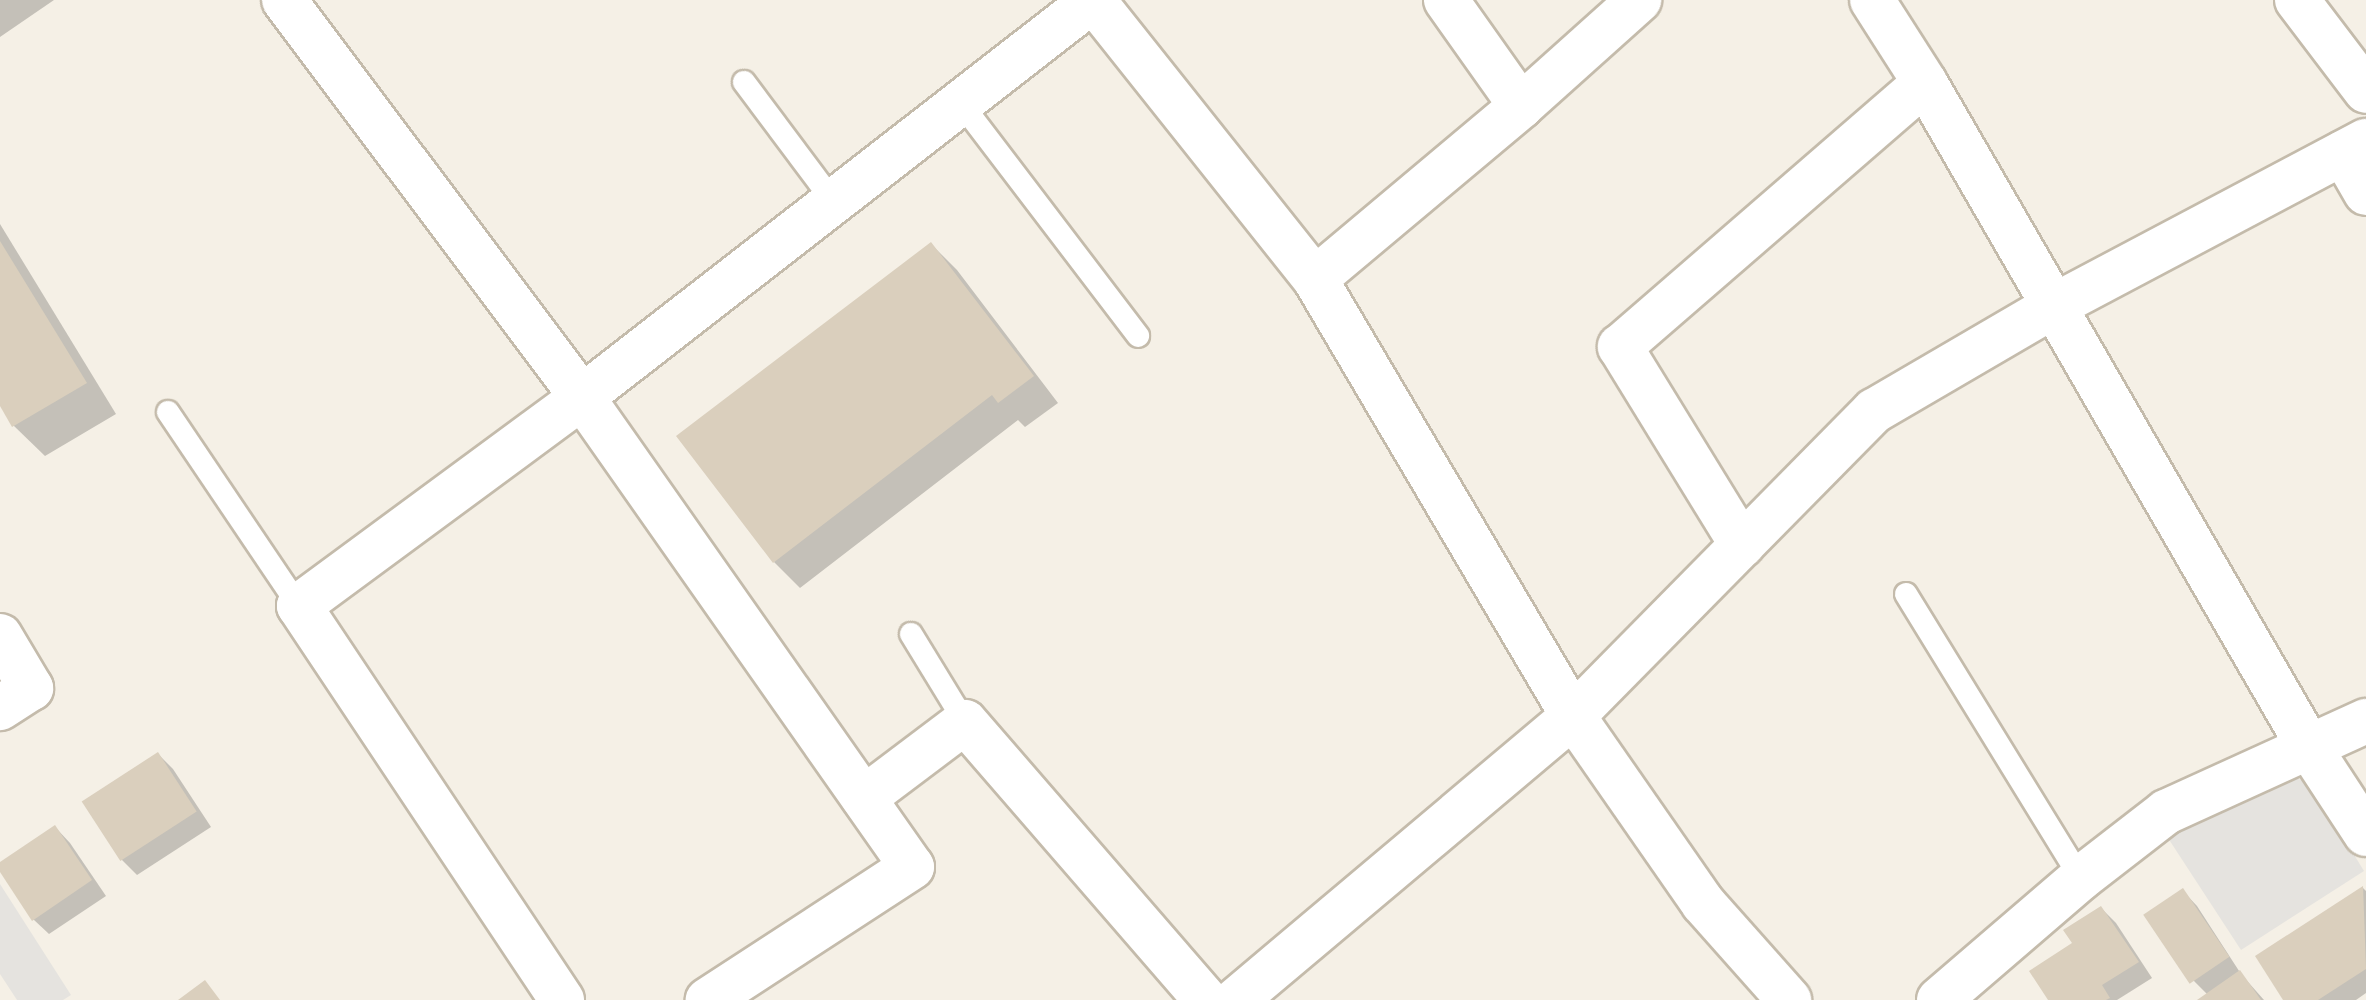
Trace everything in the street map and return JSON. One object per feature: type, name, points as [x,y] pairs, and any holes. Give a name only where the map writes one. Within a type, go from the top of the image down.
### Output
[{"type":"street","points":[[284,0],[582,397],[912,867],[708,1000]]},
{"type":"street","points":[[562,1000],[299,606],[582,397],[1093,0],[1315,279],[1573,716],[1703,903],[1789,1000]]},
{"type":"street","points":[[1446,0],[1521,106]]},
{"type":"street","points":[[1315,279],[1521,106],[1639,0]]},
{"type":"street","points":[[1872,0],[1925,83],[2309,747],[2366,834]]},
{"type":"street","points":[[2297,0],[2366,91]]},
{"type":"street","points":[[1742,545],[1620,347],[1925,83]]},
{"type":"street","points":[[1236,1000],[1573,716],[1874,411],[2054,306],[2355,147],[2366,193]]},
{"type":"street","points":[[0,636],[31,688],[0,708]]},
{"type":"street","points":[[1939,1000],[2081,878],[2166,812],[2366,721]]},
{"type":"street","points":[[864,798],[965,722],[1206,1000]]},
{"type":"lane","points":[[744,82],[833,201]]},
{"type":"lane","points":[[960,102],[1138,336]]},
{"type":"lane","points":[[168,412],[299,606]]},
{"type":"lane","points":[[1906,594],[2081,878]]},
{"type":"lane","points":[[911,634],[965,722]]},
{"type":"shaded area","points":[[2296,778],[2310,783],[2364,871],[2241,950],[2166,835]]},
{"type":"shaded area","points":[[0,884],[71,995],[63,1000],[17,1000],[0,974]]},
{"type":"building","points":[[0,241],[87,383],[12,427],[0,406]]},
{"type":"building","points":[[931,242],[1034,376],[998,403],[992,395],[773,563],[676,436]]},
{"type":"building","points":[[158,752],[197,812],[120,861],[82,802]]},
{"type":"building","points":[[55,825],[92,880],[32,921],[0,872],[0,862]]},
{"type":"building","points":[[2363,886],[2366,969],[2318,1000],[2283,1000],[2255,956]]},
{"type":"building","points":[[2183,888],[2229,957],[2190,984],[2143,915]]},
{"type":"building","points":[[2101,906],[2139,962],[2102,985],[2110,998],[2106,1000],[2048,1000],[2029,971],[2072,943],[2063,930]]},
{"type":"building","points":[[2240,970],[2261,1000],[2197,1000]]},
{"type":"building","points":[[205,980],[220,1000],[178,1000]]}]
